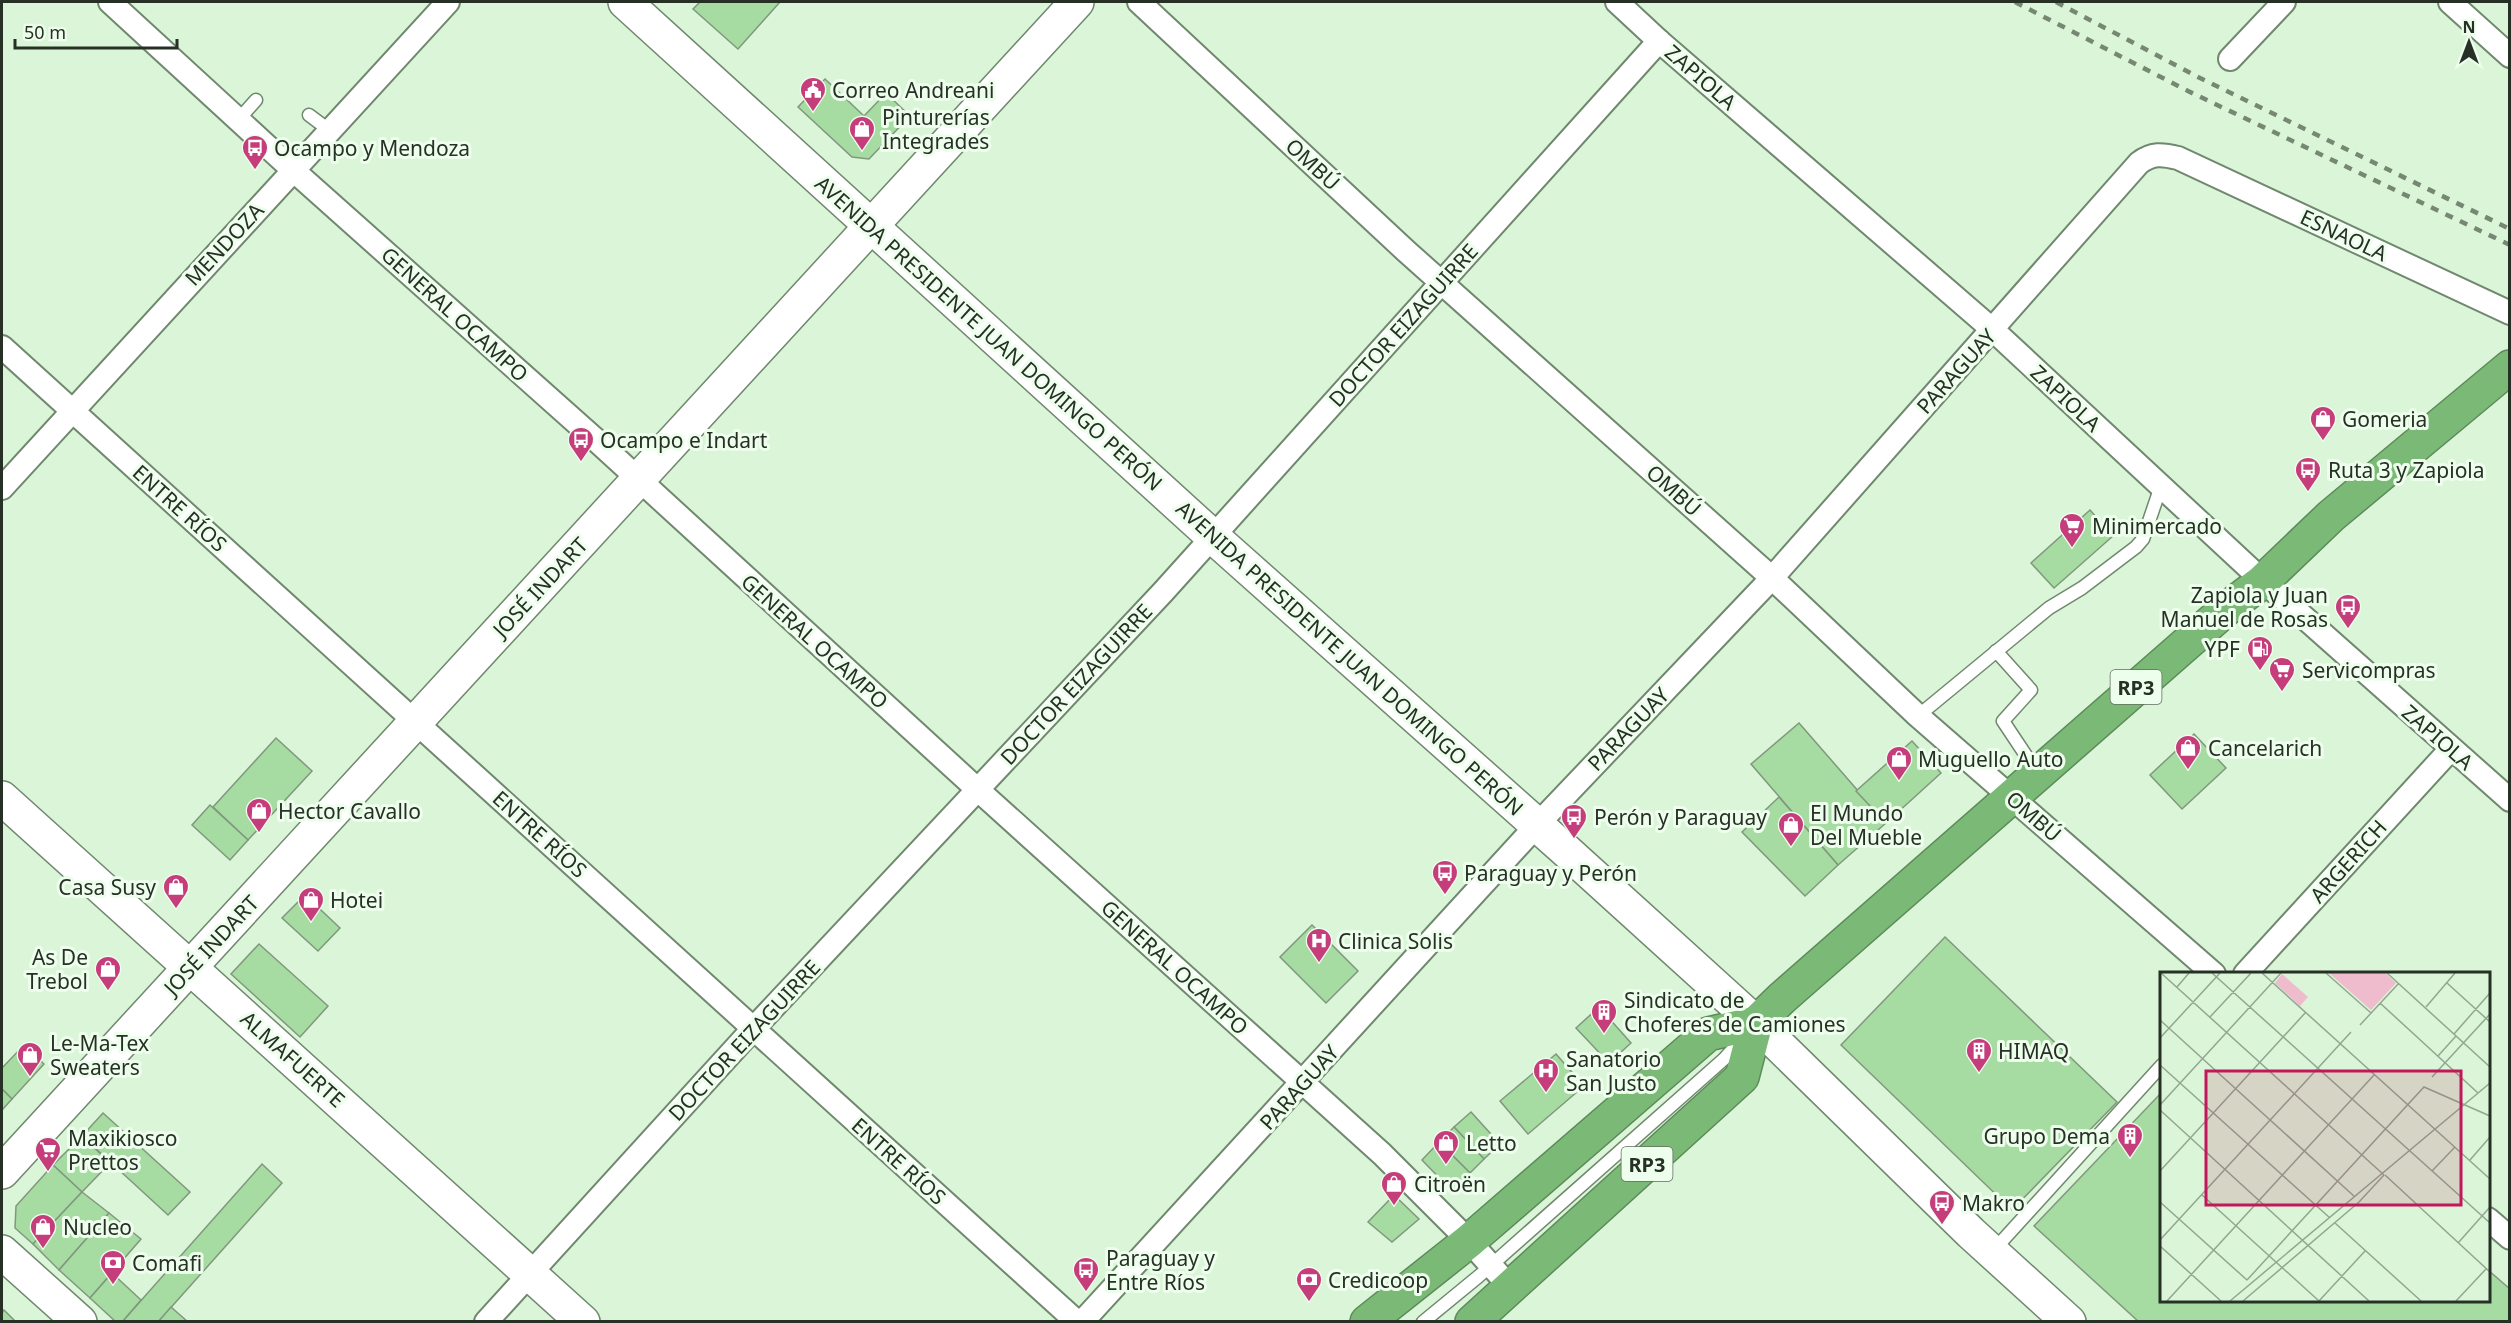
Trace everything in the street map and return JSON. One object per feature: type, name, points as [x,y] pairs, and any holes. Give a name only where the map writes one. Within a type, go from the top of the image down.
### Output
[{"type":"highway","name":"RP3","points":[[1381,1319],[1708,1034],[1756,1023],[2011,795],[2225,610],[2263,581],[2331,516],[2510,367]]},
{"type":"highway","name":"RP3","points":[[1472,1322],[1501,1277],[1742,1077],[1756,1023]]},
{"type":"street","name":"GENERAL OCAMPO","points":[[111,2],[293,170],[639,480],[1382,1154],[1469,1241],[1501,1277]]},
{"type":"street","name":"MENDOZA","points":[[2,488],[448,2]]},
{"type":"street","name":"AVENIDA PRESIDENTE JUAN DOMINGO PERÓN","points":[[625,2],[1212,536],[1756,1023],[1992,1252],[2069,1322]]},
{"type":"street","name":"JOSÉ INDART","points":[[2,1172],[1077,2]]},
{"type":"street","name":"OMBÚ","points":[[1138,2],[1442,284],[1772,578],[1918,716],[2212,972]]},
{"type":"street","name":"ZAPIOLA","points":[[1617,2],[1993,330],[2263,581],[2510,800]]},
{"type":"street","points":[[2230,59],[2284,2]]},
{"type":"street","points":[[2450,2],[2510,56]]},
{"type":"street","name":"DOCTOR EIZAGUIRRE","points":[[486,1322],[753,1029],[1163,592],[1659,40]]},
{"type":"street","name":"PARAGUAY","points":[[1082,1322],[1537,825],[1772,578],[2139,163],[2149,155],[2163,154],[2178,158]]},
{"type":"street","name":"ESNAOLA","points":[[2178,158],[2510,313]]},
{"type":"street","name":"ENTRE RÍOS","points":[[2,347],[1077,1322]]},
{"type":"street","name":"ARGERICH","points":[[2247,972],[2451,748]]},
{"type":"street","name":"ALMAFUERTE","points":[[2,798],[583,1322]]},
{"type":"street","points":[[2490,1221],[2510,1238]]},
{"type":"street","points":[[2,1252],[80,1322]]},
{"type":"lane","points":[[239,119],[256,100]]},
{"type":"lane","points":[[309,115],[329,130]]},
{"type":"lane","points":[[1918,716],[2049,608],[2082,588],[2136,548],[2143,539],[2161,486]]},
{"type":"lane","points":[[1996,651],[2031,690],[2003,721],[2037,773]]},
{"type":"lane","points":[[1992,1252],[2160,1067]]},
{"type":"lane","points":[[1423,1322],[1501,1277]]},
{"type":"building","points":[[700,2],[780,2],[738,49],[693,9]]},
{"type":"building","points":[[825,79],[864,116],[886,93],[910,116],[869,159],[852,157],[798,107]]},
{"type":"building","name":"Minimercado","points":[[2090,510],[2113,536],[2054,588],[2031,563]]},
{"type":"building","points":[[1799,723],[1886,823],[1838,865],[1751,764]]},
{"type":"building","name":"Cancelarich","points":[[2194,734],[2226,768],[2182,809],[2150,775]]},
{"type":"building","points":[[276,738],[312,771],[248,840],[213,807]]},
{"type":"building","name":"Muguello Auto","points":[[1912,741],[1941,773],[1886,823],[1856,791]]},
{"type":"building","name":"El Mundo Del Mueble","points":[[1779,797],[1838,865],[1805,896],[1742,832]]},
{"type":"building","points":[[210,805],[248,840],[230,860],[192,825]]},
{"type":"building","name":"Hotei","points":[[305,895],[340,928],[318,951],[282,918]]},
{"type":"building","name":"Clinica Solis","points":[[1312,925],[1358,971],[1326,1003],[1280,957]]},
{"type":"building","name":"HIMAQ","points":[[1945,937],[2117,1102],[2012,1210],[1841,1045]]},
{"type":"building","points":[[259,944],[328,1006],[300,1037],[231,974]]},
{"type":"building","name":"Sindicato de Choferes de Camiones","points":[[1599,1007],[1631,1043],[1609,1063],[1576,1028]]},
{"type":"building","points":[[24,1045],[44,1064],[12,1099],[2,1089],[2,1068]]},
{"type":"building","points":[[1556,1054],[1584,1086],[1528,1134],[1500,1101]]},
{"type":"building","points":[[2,1089],[12,1099],[2,1110]]},
{"type":"building","name":"Grupo Dema","points":[[2160,1094],[2160,1302],[2490,1302],[2490,1272],[2510,1289],[2510,1322],[2139,1322],[2034,1226]]},
{"type":"building","points":[[1471,1112],[1500,1144],[1484,1159],[1454,1127]]},
{"type":"building","points":[[103,1113],[190,1192],[168,1215],[82,1136]]},
{"type":"building","points":[[1454,1127],[1484,1159],[1470,1173],[1439,1142]]},
{"type":"building","points":[[82,1136],[110,1163],[82,1192],[53,1165]]},
{"type":"building","name":"Letto","points":[[1439,1142],[1470,1173],[1452,1191],[1422,1160]]},
{"type":"building","points":[[262,1164],[282,1183],[158,1322],[122,1322]]},
{"type":"building","points":[[53,1165],[82,1192],[33,1244],[15,1228],[16,1206]]},
{"type":"building","points":[[82,1192],[109,1213],[59,1270],[33,1244]]},
{"type":"building","name":"Citroën","points":[[1394,1195],[1419,1219],[1392,1242],[1368,1222]]},
{"type":"building","points":[[109,1213],[141,1239],[90,1298],[59,1270]]},
{"type":"building","name":"Comafi","points":[[112,1273],[141,1300],[122,1322],[116,1322],[90,1298]]},
{"type":"building","points":[[171,1307],[188,1322],[158,1322]]},
{"type":"building","points":[[4,1310],[16,1322],[2,1322]]},
{"type":"railway","points":[[2015,2],[2188,91],[2510,245]]},
{"type":"railway","points":[[2056,2],[2200,78],[2510,229]]},
{"type":"place","name":"Correo Andreani","points":[[813,113]]},
{"type":"place","name":"Pinturerías Integrades","points":[[862,152]]},
{"type":"place","name":"Ocampo y Mendoza","points":[[255,171]]},
{"type":"place","name":"Gomeria","points":[[2323,442]]},
{"type":"place","name":"Ocampo e Indart","points":[[581,463]]},
{"type":"place","name":"Ruta 3 y Zapiola","points":[[2308,493]]},
{"type":"place","name":"Minimercado","points":[[2072,549]]},
{"type":"place","name":"Zapiola y Juan Manuel de Rosas","points":[[2348,630]]},
{"type":"place","name":"YPF","points":[[2260,672]]},
{"type":"place","name":"Servicompras","points":[[2282,693]]},
{"type":"place","name":"Cancelarich","points":[[2188,771]]},
{"type":"place","name":"Muguello Auto","points":[[1899,782]]},
{"type":"place","name":"Hector Cavallo","points":[[259,834]]},
{"type":"place","name":"Perón y Paraguay","points":[[1574,840]]},
{"type":"place","name":"El Mundo Del Mueble","points":[[1791,848]]},
{"type":"place","name":"Paraguay y Perón","points":[[1445,896]]},
{"type":"place","name":"Casa Susy","points":[[176,910]]},
{"type":"place","name":"Hotei","points":[[311,923]]},
{"type":"place","name":"Clinica Solis","points":[[1319,964]]},
{"type":"place","name":"As De Trebol","points":[[108,992]]},
{"type":"place","name":"Sindicato de Choferes de Camiones","points":[[1604,1035]]},
{"type":"place","name":"HIMAQ","points":[[1979,1074]]},
{"type":"place","name":"Le-Ma-Tex Sweaters","points":[[30,1078]]},
{"type":"place","name":"Sanatorio San Justo","points":[[1546,1094]]},
{"type":"place","name":"Grupo Dema","points":[[2130,1159]]},
{"type":"place","name":"Letto","points":[[1446,1166]]},
{"type":"place","name":"Maxikiosco Prettos","points":[[48,1173]]},
{"type":"place","name":"Citroën","points":[[1394,1207]]},
{"type":"place","name":"Makro","points":[[1942,1226]]},
{"type":"place","name":"Nucleo","points":[[43,1250]]},
{"type":"place","name":"Comafi","points":[[113,1286]]},
{"type":"place","name":"Paraguay y Entre Ríos","points":[[1086,1293]]},
{"type":"place","name":"Credicoop","points":[[1309,1303]]}]
